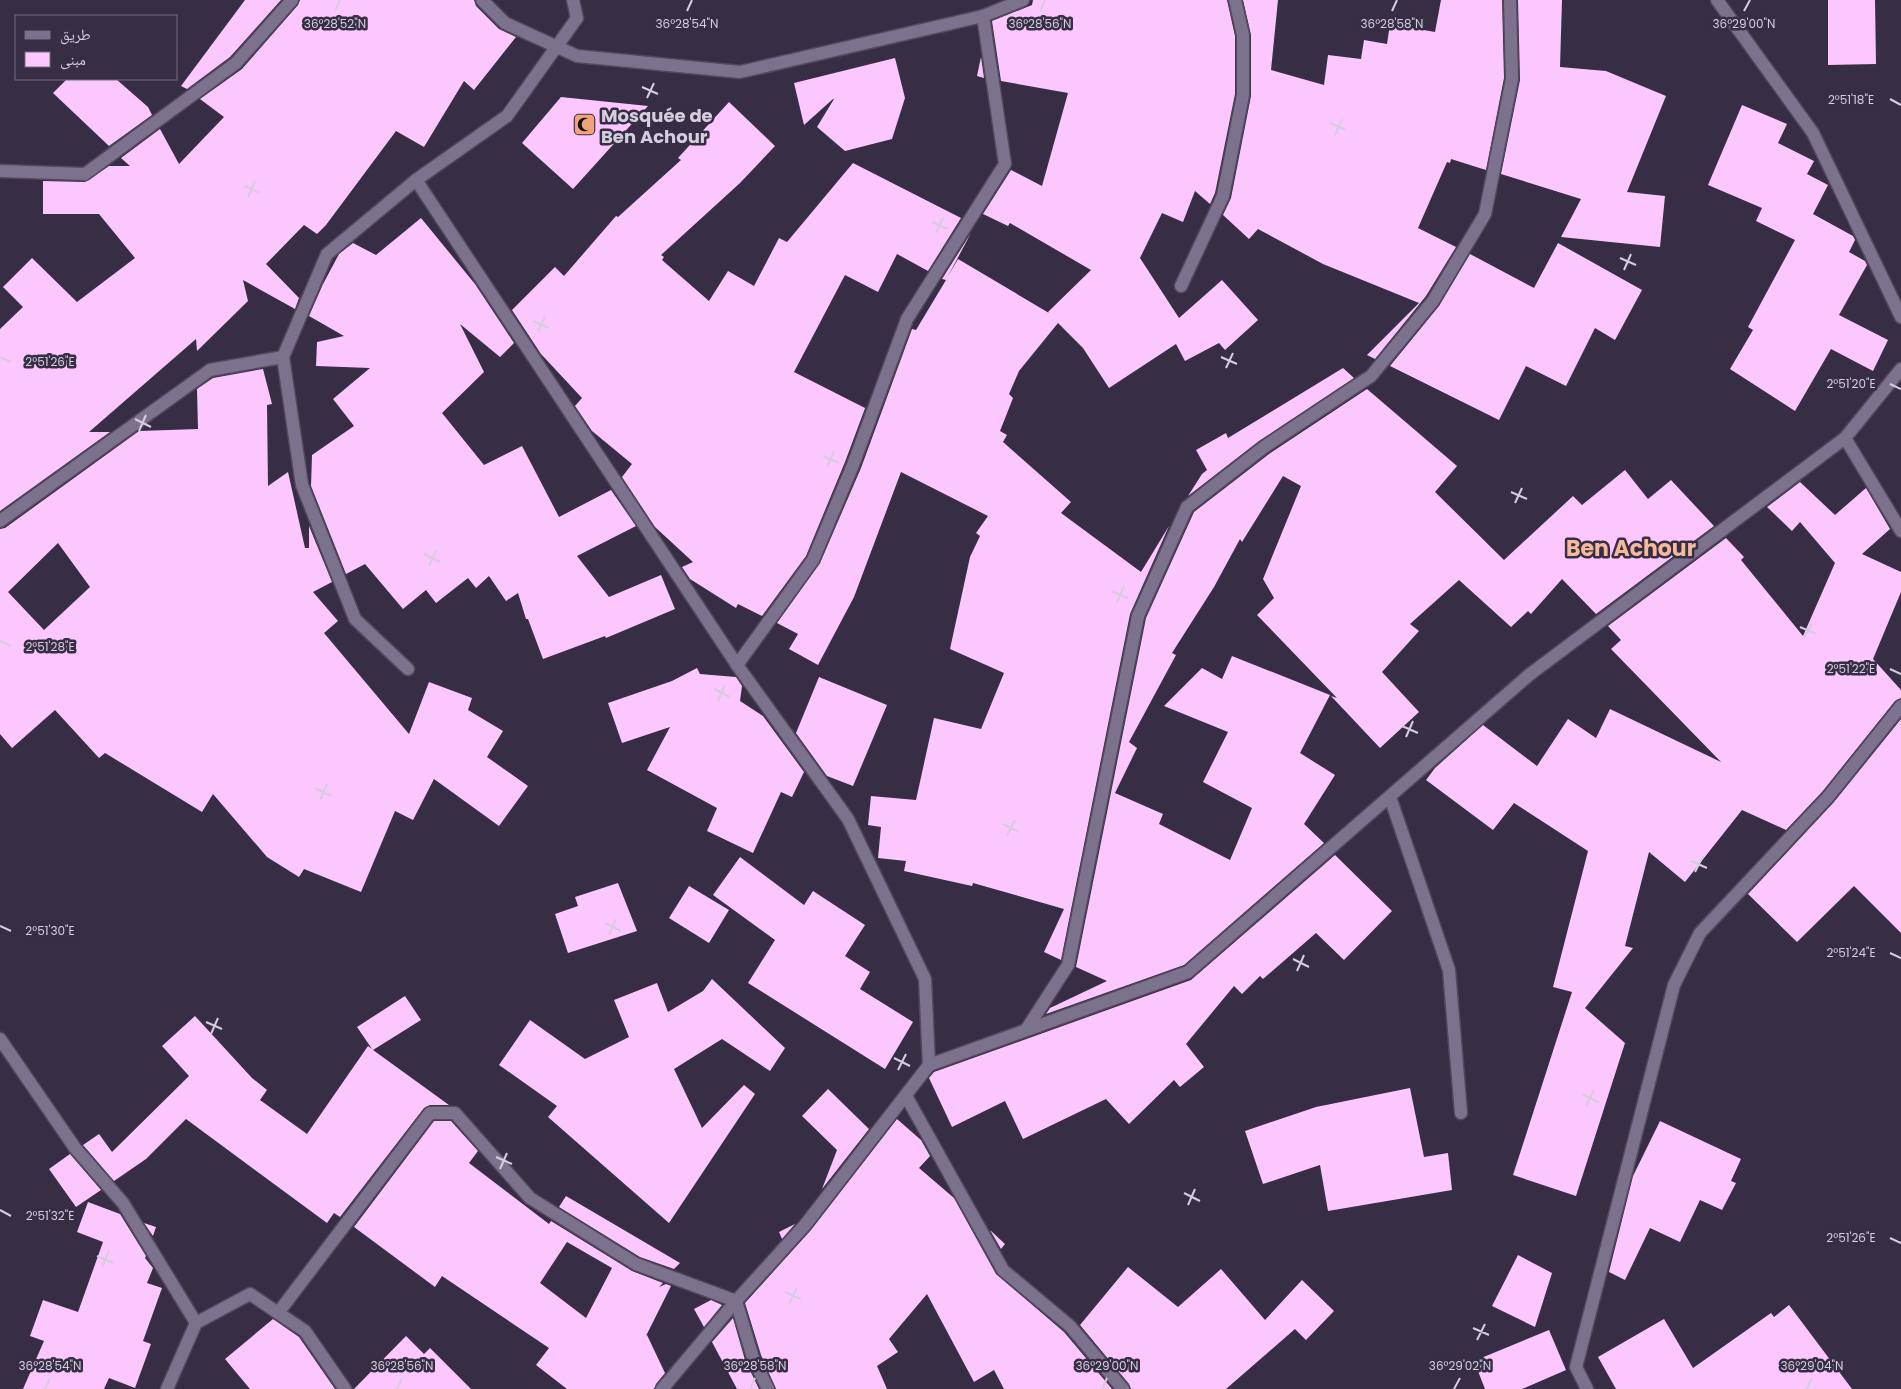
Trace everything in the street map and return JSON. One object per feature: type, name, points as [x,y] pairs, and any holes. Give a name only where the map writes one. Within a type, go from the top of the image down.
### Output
[{"type":"street","points":[[0,171],[86,174],[236,63],[292,0]]},
{"type":"street","points":[[482,0],[505,23],[577,56],[740,72],[984,16],[1023,0]]},
{"type":"street","points":[[408,669],[354,619],[302,485],[283,357],[327,254],[416,180],[508,116],[577,18],[573,0]]},
{"type":"street","points":[[1181,286],[1223,196],[1243,95],[1243,35],[1235,0]]},
{"type":"street","points":[[1026,1030],[1068,965],[1138,616],[1187,507],[1264,447],[1371,376],[1433,301],[1485,214],[1512,79],[1510,0]]},
{"type":"street","points":[[1716,0],[1813,133],[1901,317]]},
{"type":"street","points":[[737,665],[813,560],[853,465],[907,319],[1005,164],[984,16]]},
{"type":"street","points":[[416,180],[737,665],[848,819],[925,979],[929,1065]]},
{"type":"street","points":[[0,521],[210,370],[283,357]]},
{"type":"street","points":[[662,1389],[736,1301],[805,1225],[929,1065],[1188,972],[1530,675],[1845,438],[1901,368]]},
{"type":"street","points":[[1845,438],[1901,531]]},
{"type":"street","points":[[1587,1389],[1576,1367],[1674,985],[1700,933],[1828,798],[1901,706]]},
{"type":"street","points":[[1390,797],[1449,970],[1461,1113]]},
{"type":"street","points":[[0,1039],[75,1148],[123,1203],[196,1323]]},
{"type":"street","points":[[906,1096],[1003,1270],[1070,1326],[1123,1389]]},
{"type":"street","points":[[278,1314],[430,1113],[454,1113],[530,1198],[636,1264],[736,1301]]},
{"type":"street","points":[[167,1389],[196,1323],[250,1294],[305,1331],[345,1389]]},
{"type":"street","points":[[736,1301],[753,1358],[768,1389]]},
{"type":"building","points":[[245,0],[281,0],[230,57],[187,89],[181,86]]},
{"type":"building","points":[[300,0],[474,0],[476,6],[499,29],[516,37],[474,90],[464,81],[424,147],[396,131],[326,225],[317,234],[304,225],[266,264],[299,298],[295,309],[243,280],[248,301],[197,351],[196,339],[89,432],[110,432],[0,511],[0,329],[23,307],[3,287],[32,258],[77,302],[135,258],[99,214],[43,214],[43,181],[85,182],[109,166],[130,166],[121,158],[160,129],[179,164],[224,117],[200,99],[242,69],[298,5]]},
{"type":"building","points":[[1033,0],[1227,0],[1235,36],[1235,94],[1215,193],[1210,204],[1195,191],[1183,222],[1162,213],[1140,258],[1179,318],[1222,280],[1258,320],[1225,350],[1219,343],[1185,361],[1176,344],[1109,388],[1083,348],[1058,323],[1019,371],[1009,394],[1013,398],[1000,431],[1007,435],[1003,442],[1071,502],[1061,513],[1141,572],[1169,526],[1130,614],[1061,960],[1044,952],[1064,909],[973,883],[972,886],[904,871],[906,861],[878,858],[881,827],[868,825],[871,796],[916,800],[934,718],[981,729],[1004,673],[950,649],[970,557],[980,536],[976,533],[988,516],[901,472],[854,597],[818,665],[789,649],[798,634],[777,623],[820,563],[861,468],[912,329],[916,330],[946,280],[942,279],[971,233],[947,278],[958,259],[1049,313],[1091,270],[1010,223],[1008,226],[983,214],[1011,170],[1042,186],[1068,93],[1001,81],[992,21],[1032,5]]},
{"type":"building","points":[[1243,0],[1278,0],[1271,70],[1324,85],[1328,55],[1361,59],[1364,40],[1387,44],[1390,24],[1435,32],[1441,0],[1502,0],[1504,78],[1486,170],[1451,159],[1450,163],[1447,162],[1418,228],[1456,247],[1426,296],[1375,359],[1367,355],[1419,303],[1323,264],[1258,229],[1249,239],[1223,215],[1231,198],[1251,96],[1251,35]]},
{"type":"building","points":[[1518,0],[1562,0],[1560,67],[1606,71],[1666,96],[1627,192],[1665,196],[1660,247],[1561,237],[1581,199],[1501,174],[1520,80]]},
{"type":"building","points":[[1828,0],[1875,0],[1876,64],[1828,65]]},
{"type":"building","points":[[981,57],[984,78],[977,76]]},
{"type":"building","points":[[895,58],[905,98],[892,139],[845,151],[817,127],[834,99],[804,125],[794,83]]},
{"type":"building","points":[[66,80],[117,80],[148,107],[152,115],[109,146],[53,93]]},
{"type":"building","name":"Mosquée de Ben Achour","points":[[561,97],[648,106],[573,189],[522,143]]},
{"type":"building","points":[[729,102],[775,146],[740,183],[661,255],[664,257],[662,260],[709,301],[728,271],[754,286],[779,238],[787,242],[853,163],[961,218],[928,271],[897,254],[878,292],[845,275],[794,372],[865,408],[867,403],[806,556],[762,616],[738,604],[736,608],[690,579],[682,567],[693,562],[655,527],[622,477],[632,464],[592,431],[575,406],[582,398],[541,354],[512,310],[555,267],[564,276],[616,216],[618,217],[681,160],[678,158]]},
{"type":"building","points":[[1742,105],[1787,124],[1778,143],[1814,161],[1807,174],[1828,185],[1813,214],[1853,236],[1855,240],[1849,252],[1865,261],[1867,265],[1839,315],[1888,340],[1873,371],[1831,349],[1795,411],[1730,369],[1753,330],[1748,327],[1795,240],[1756,221],[1762,208],[1708,185]]},
{"type":"building","points":[[421,218],[475,284],[514,343],[500,357],[460,324],[484,372],[442,413],[484,465],[522,446],[559,517],[611,490],[636,526],[577,556],[609,597],[661,575],[675,609],[606,638],[605,636],[543,659],[528,619],[526,619],[518,593],[506,601],[489,576],[476,588],[468,578],[436,603],[426,590],[403,609],[365,564],[346,574],[311,486],[312,455],[354,426],[333,399],[370,368],[316,366],[317,342],[344,336],[309,316],[339,254],[353,243],[376,255]]},
{"type":"building","points":[[1558,243],[1642,290],[1615,340],[1595,328],[1566,386],[1526,366],[1499,420],[1390,366],[1439,306],[1470,254],[1534,288]]},
{"type":"building","points":[[1343,368],[1354,378],[1259,441],[1188,496],[1202,474],[1207,470],[1196,450],[1226,433],[1228,438]]},
{"type":"building","points":[[263,369],[272,404],[267,405],[268,486],[288,472],[305,548],[309,548],[309,526],[332,582],[313,592],[338,621],[324,633],[409,734],[429,682],[472,698],[468,710],[503,731],[487,757],[528,786],[499,826],[434,779],[413,820],[395,811],[361,892],[304,869],[299,877],[267,857],[213,794],[202,812],[105,753],[99,758],[55,710],[12,748],[0,734],[0,529],[5,528],[139,431],[198,429],[197,389],[213,378]],"holes":[[[58,543],[90,587],[44,630],[8,592]]]},
{"type":"building","points":[[1367,389],[1457,466],[1435,492],[1504,560],[1573,496],[1582,505],[1625,470],[1648,499],[1671,480],[1714,526],[1596,614],[1562,579],[1531,614],[1528,611],[1511,627],[1459,580],[1410,624],[1419,631],[1382,672],[1419,712],[1380,748],[1331,696],[1337,698],[1257,615],[1274,598],[1263,579],[1301,486],[1283,476],[1242,542],[1240,539],[1214,587],[1172,653],[1176,655],[1129,742],[1137,748],[1115,793],[1163,814],[1159,824],[1230,860],[1252,808],[1203,782],[1228,732],[1164,706],[1202,668],[1222,679],[1232,656],[1330,695],[1300,753],[1335,775],[1304,824],[1324,843],[1184,965],[1046,1014],[1050,1008],[1107,981],[1076,967],[1146,618],[1194,512],[1269,454]]},
{"type":"building","points":[[1800,482],[1835,515],[1866,488],[1890,529],[1862,554],[1901,572],[1901,592],[1873,659],[1901,690],[1901,698],[1895,701],[1822,792],[1786,830],[1742,810],[1685,882],[1649,852],[1625,946],[1633,948],[1585,1008],[1625,1043],[1576,1196],[1513,1175],[1572,992],[1553,987],[1588,851],[1514,803],[1493,830],[1426,780],[1435,768],[1483,725],[1537,766],[1568,719],[1596,738],[1610,709],[1721,762],[1611,649],[1621,640],[1608,626],[1726,538],[1744,557],[1741,560],[1803,636],[1835,563],[1800,522],[1792,531],[1767,507]]},
{"type":"building","points":[[697,668],[700,674],[736,677],[742,686],[740,701],[763,716],[804,772],[792,797],[781,792],[753,853],[707,831],[717,808],[647,770],[670,727],[622,743],[608,703],[672,681]]},
{"type":"building","points":[[819,677],[887,705],[853,786],[827,776],[796,733]]},
{"type":"building","points":[[1901,719],[1901,933],[1854,886],[1797,942],[1748,894],[1834,802]]},
{"type":"building","points":[[1335,855],[1392,911],[1344,960],[1316,933],[1263,979],[1260,976],[1242,994],[1234,986],[1186,1044],[1204,1067],[1180,1087],[1174,1080],[1129,1124],[1106,1099],[1023,1139],[1005,1101],[952,1127],[929,1078],[934,1072],[1191,980]]},
{"type":"building","points":[[740,857],[804,905],[813,891],[865,925],[845,956],[870,972],[860,989],[913,1022],[885,1069],[748,983],[775,940],[713,895]]},
{"type":"building","points":[[618,883],[637,931],[568,953],[555,914],[578,906],[575,897]]},
{"type":"building","points":[[689,886],[729,910],[709,943],[669,918]]},
{"type":"building","points":[[712,979],[785,1048],[770,1071],[722,1039],[674,1069],[702,1128],[744,1085],[755,1094],[669,1223],[548,1117],[557,1106],[499,1065],[530,1020],[585,1059],[629,1037],[614,1000],[657,983],[668,1012],[703,991]]},
{"type":"building","points":[[405,996],[421,1020],[373,1050],[449,1105],[430,1105],[424,1108],[340,1217],[334,1213],[327,1223],[186,1119],[146,1159],[114,1181],[83,1145],[99,1134],[112,1152],[189,1076],[162,1046],[195,1016],[252,1078],[267,1090],[260,1100],[307,1134],[368,1046],[372,1049],[357,1027]]},
{"type":"building","points":[[1410,1088],[1424,1157],[1448,1153],[1452,1190],[1328,1211],[1320,1165],[1263,1184],[1245,1131],[1316,1107]]},
{"type":"building","points":[[828,1089],[869,1129],[822,1189],[837,1150],[802,1116]]},
{"type":"building","points":[[897,1119],[921,1140],[930,1156],[919,1168],[954,1198],[996,1274],[1064,1332],[1112,1389],[1004,1389],[994,1370],[974,1382],[927,1294],[889,1339],[898,1352],[877,1366],[887,1389],[776,1389],[761,1355],[745,1303],[811,1230]]},
{"type":"building","points":[[434,1121],[451,1121],[478,1151],[469,1163],[549,1224],[551,1221],[632,1271],[663,1283],[659,1287],[666,1284],[671,1286],[646,1336],[665,1373],[654,1389],[567,1389],[536,1365],[549,1348],[442,1276],[435,1287],[354,1227]],"holes":[[[567,1242],[612,1268],[586,1318],[540,1283]]]},
{"type":"building","points":[[1660,1121],[1741,1159],[1731,1181],[1736,1183],[1722,1210],[1700,1200],[1680,1242],[1650,1228],[1625,1280],[1609,1272],[1633,1176]]},
{"type":"building","points":[[70,1154],[101,1190],[76,1207],[49,1169]]},
{"type":"building","points":[[566,1196],[680,1263],[674,1269],[640,1257],[559,1207]]},
{"type":"building","points":[[88,1202],[120,1214],[146,1256],[145,1258],[153,1268],[147,1283],[162,1288],[143,1341],[151,1344],[135,1388],[109,1378],[104,1389],[23,1389],[44,1341],[30,1336],[43,1300],[78,1312],[103,1242],[77,1232]]},
{"type":"building","points":[[144,1223],[156,1227],[153,1236]]},
{"type":"building","points":[[795,1224],[782,1239],[779,1232]]},
{"type":"building","points":[[990,1230],[1005,1244],[1001,1249]]},
{"type":"building","points":[[1518,1255],[1552,1273],[1535,1327],[1492,1306]]},
{"type":"building","points":[[1128,1267],[1178,1307],[1221,1269],[1265,1320],[1302,1280],[1334,1311],[1306,1340],[1295,1329],[1226,1389],[1131,1389],[1129,1384],[1080,1325]]},
{"type":"building","points":[[711,1300],[722,1305],[704,1327],[694,1309]]},
{"type":"building","points":[[1789,1305],[1852,1389],[1616,1389],[1598,1357],[1664,1319],[1693,1368],[1771,1313],[1774,1317]]},
{"type":"building","points":[[733,1318],[745,1360],[759,1389],[737,1389],[712,1342]]},
{"type":"building","points":[[273,1319],[299,1337],[335,1389],[250,1389],[225,1359]]},
{"type":"building","points":[[1549,1330],[1566,1370],[1522,1389],[1485,1389],[1474,1361]]},
{"type":"building","points":[[406,1336],[424,1354],[430,1348],[471,1389],[354,1389]]},
{"type":"place","name":"Mosquée de Ben Achour","points":[[585,125]]},
{"type":"district","name":"Ben Achour","points":[[1631,548]]}]
